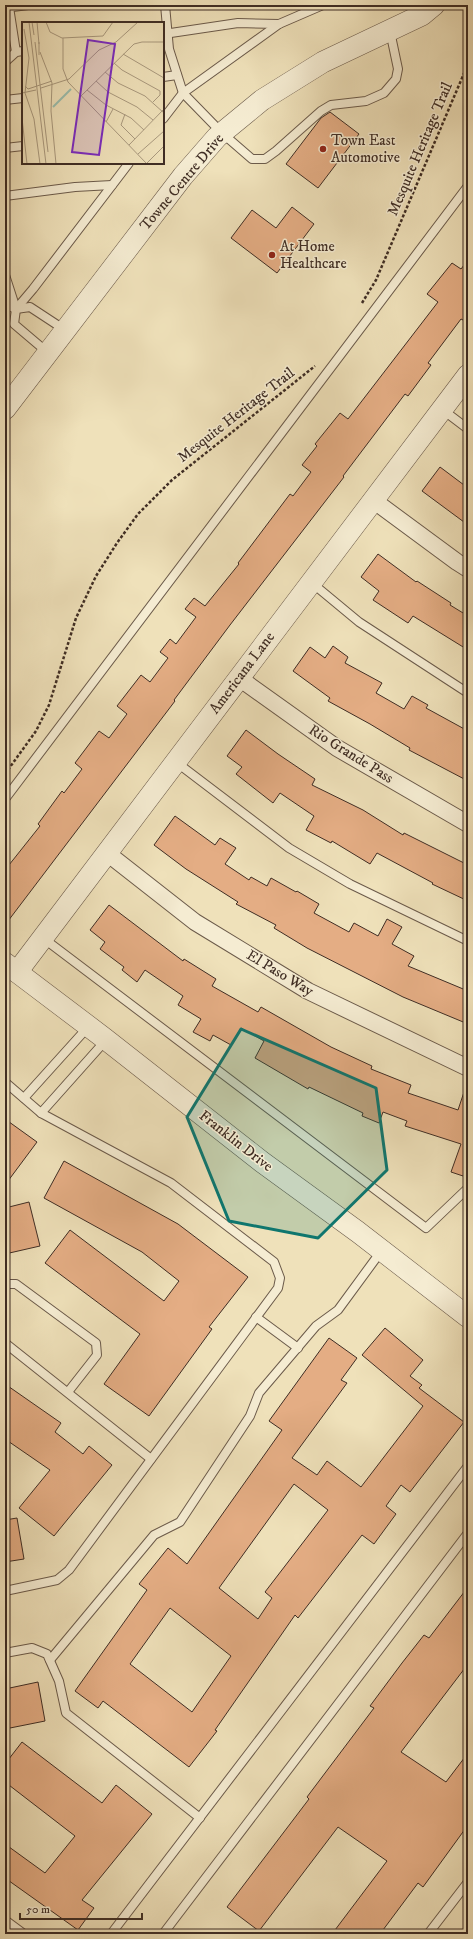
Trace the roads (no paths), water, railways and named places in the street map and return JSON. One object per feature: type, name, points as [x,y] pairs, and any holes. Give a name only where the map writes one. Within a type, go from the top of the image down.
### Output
[{"type":"street","name":"Towne Centre Drive","points":[[5,409],[183,176],[222,133],[262,100],[322,62],[422,15],[434,5]]},
{"type":"street","name":"Americana Lane","points":[[11,967],[42,937],[107,853],[468,375]]},
{"type":"street","points":[[373,500],[468,569]]},
{"type":"street","name":"Rio Grande Pass","points":[[239,678],[336,748],[468,824]]},
{"type":"street","name":"El Paso Way","points":[[107,853],[196,922],[308,991],[468,1068]]},
{"type":"street","name":"Franklin Drive","points":[[11,967],[89,1026],[262,1162],[382,1250],[468,1317]]},
{"type":"lane","points":[[5,62],[19,52],[7,8],[28,5]]},
{"type":"lane","points":[[165,5],[165,34],[183,93],[222,133],[252,159],[265,159],[321,111],[331,105],[366,102],[384,93],[396,79],[398,69],[390,30]]},
{"type":"lane","points":[[164,118],[183,93],[279,24],[323,5]]},
{"type":"lane","points":[[165,34],[238,23],[279,24]]},
{"type":"lane","points":[[164,77],[177,75]]},
{"type":"lane","points":[[5,100],[22,98]]},
{"type":"lane","points":[[5,148],[22,146]]},
{"type":"lane","points":[[16,309],[128,164]]},
{"type":"lane","points":[[5,196],[74,187],[112,185]]},
{"type":"lane","points":[[5,799],[468,186]]},
{"type":"lane","points":[[5,275],[16,309],[14,324],[48,353]]},
{"type":"lane","points":[[5,304],[16,309],[30,307],[65,330]]},
{"type":"lane","points":[[442,409],[468,429]]},
{"type":"lane","points":[[311,582],[359,622],[468,693]]},
{"type":"lane","points":[[176,762],[288,848],[350,884],[468,941]]},
{"type":"lane","points":[[42,937],[426,1228],[468,1188]]},
{"type":"lane","points":[[24,1098],[89,1026]]},
{"type":"lane","points":[[41,1113],[106,1040]]},
{"type":"lane","points":[[5,1082],[41,1113],[171,1183],[274,1262],[280,1278],[278,1288],[69,1570],[57,1580],[5,1591]]},
{"type":"lane","points":[[50,1660],[154,1535],[180,1522],[250,1416],[259,1393],[316,1326],[338,1310],[382,1250]]},
{"type":"lane","points":[[5,1284],[16,1284],[96,1343],[97,1354],[68,1392]]},
{"type":"lane","points":[[256,1317],[298,1348]]},
{"type":"lane","points":[[5,1342],[151,1459]]},
{"type":"lane","points":[[112,1934],[468,1466]]},
{"type":"lane","points":[[163,1934],[468,1533]]},
{"type":"lane","points":[[5,1652],[32,1648],[48,1654],[59,1681],[66,1713],[200,1818]]},
{"type":"lane","points":[[428,1934],[468,1882]]},
{"type":"lane","points":[[5,1920],[24,1934]]},
{"type":"place","name":"Town East Automotive","points":[[323,149]]},
{"type":"place","name":"At Home Healthcare","points":[[272,255]]}]
